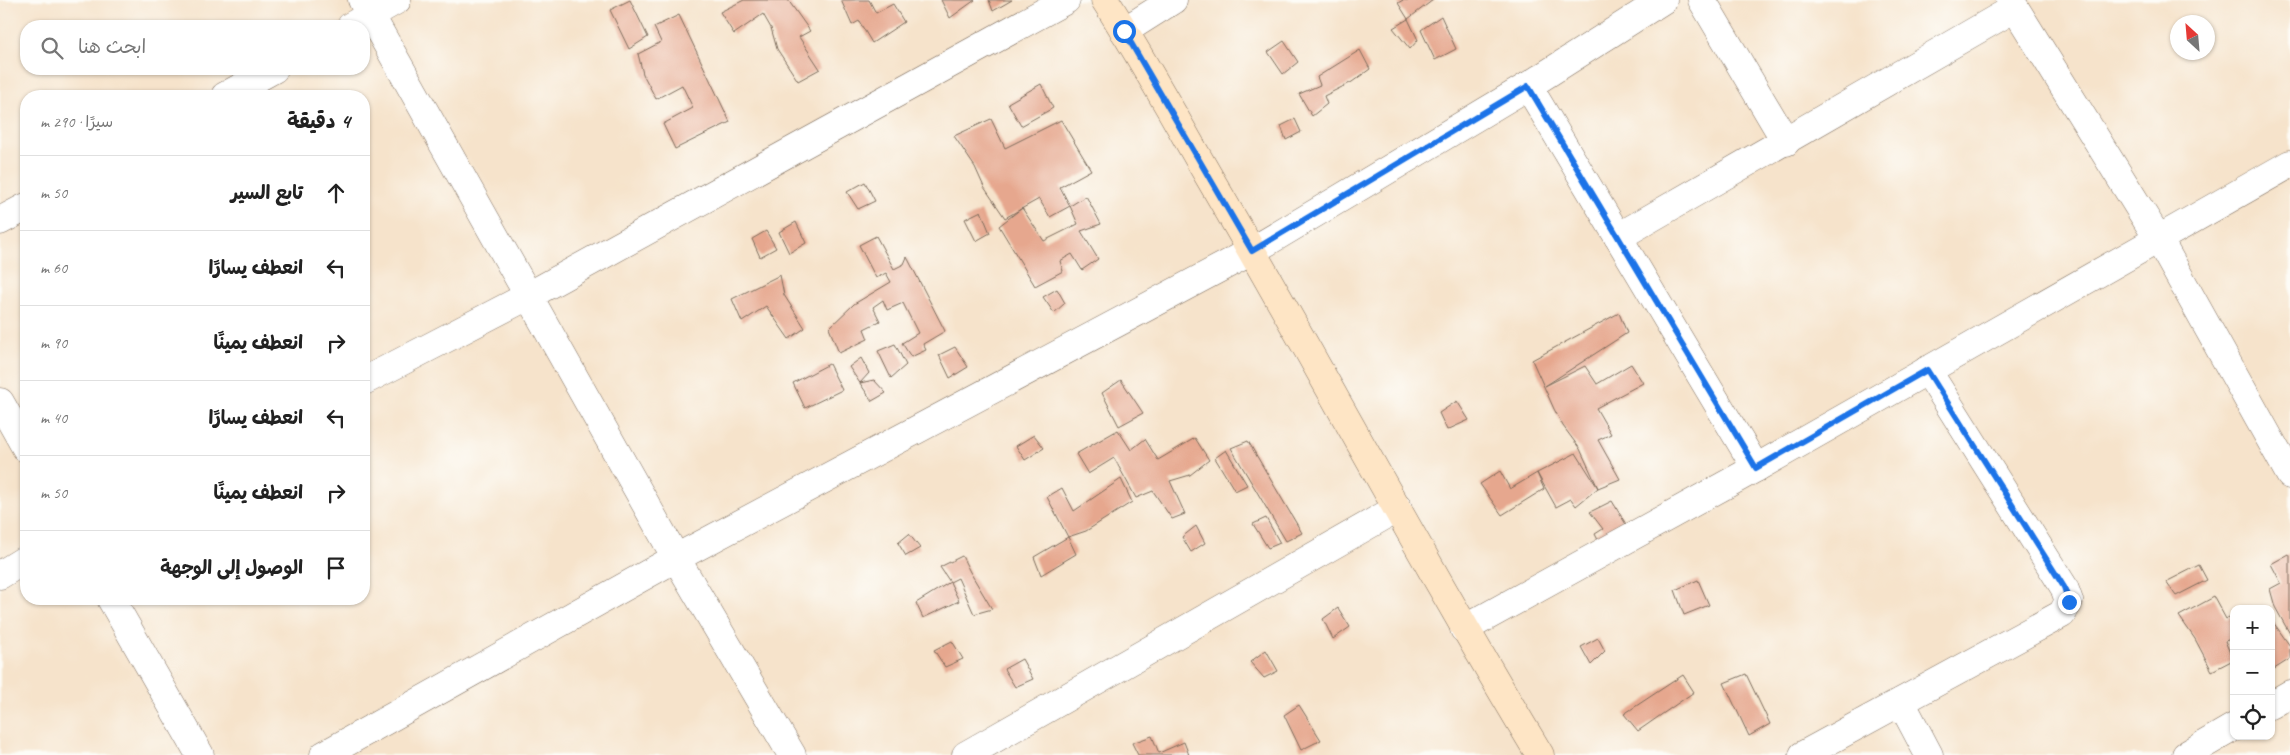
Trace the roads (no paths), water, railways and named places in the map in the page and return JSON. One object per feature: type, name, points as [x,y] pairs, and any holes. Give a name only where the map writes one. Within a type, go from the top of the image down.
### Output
[{"type":"main road","points":[[1104,0],[1252,251],[1398,508],[1464,629],[1540,755]]},
{"type":"street","points":[[361,14],[397,0]]},
{"type":"street","points":[[370,378],[530,295],[1066,0]]},
{"type":"street","points":[[1124,31],[1174,0]]},
{"type":"street","points":[[324,755],[676,558],[1252,251],[1528,86],[1663,0]]},
{"type":"street","points":[[1702,0],[1786,142]]},
{"type":"street","points":[[1618,237],[1786,142],[2013,4],[2159,240],[2290,475]]},
{"type":"street","points":[[370,29],[530,295],[676,558],[792,755]]},
{"type":"street","points":[[236,90],[263,75]]},
{"type":"street","points":[[1528,86],[1756,468]]},
{"type":"street","points":[[1464,629],[1756,468],[2290,164]]},
{"type":"street","points":[[0,222],[20,210]]},
{"type":"street","points":[[1803,755],[2062,614],[2069,602],[2064,587],[1927,370]]},
{"type":"street","points":[[0,402],[20,437]]},
{"type":"street","points":[[966,755],[1398,508]]},
{"type":"street","points":[[0,575],[20,563]]},
{"type":"street","points":[[114,605],[200,755]]},
{"type":"street","points":[[2275,703],[2290,694]]},
{"type":"street","points":[[1900,702],[1929,755]]},
{"type":"street","points":[[2186,755],[2230,729]]}]
